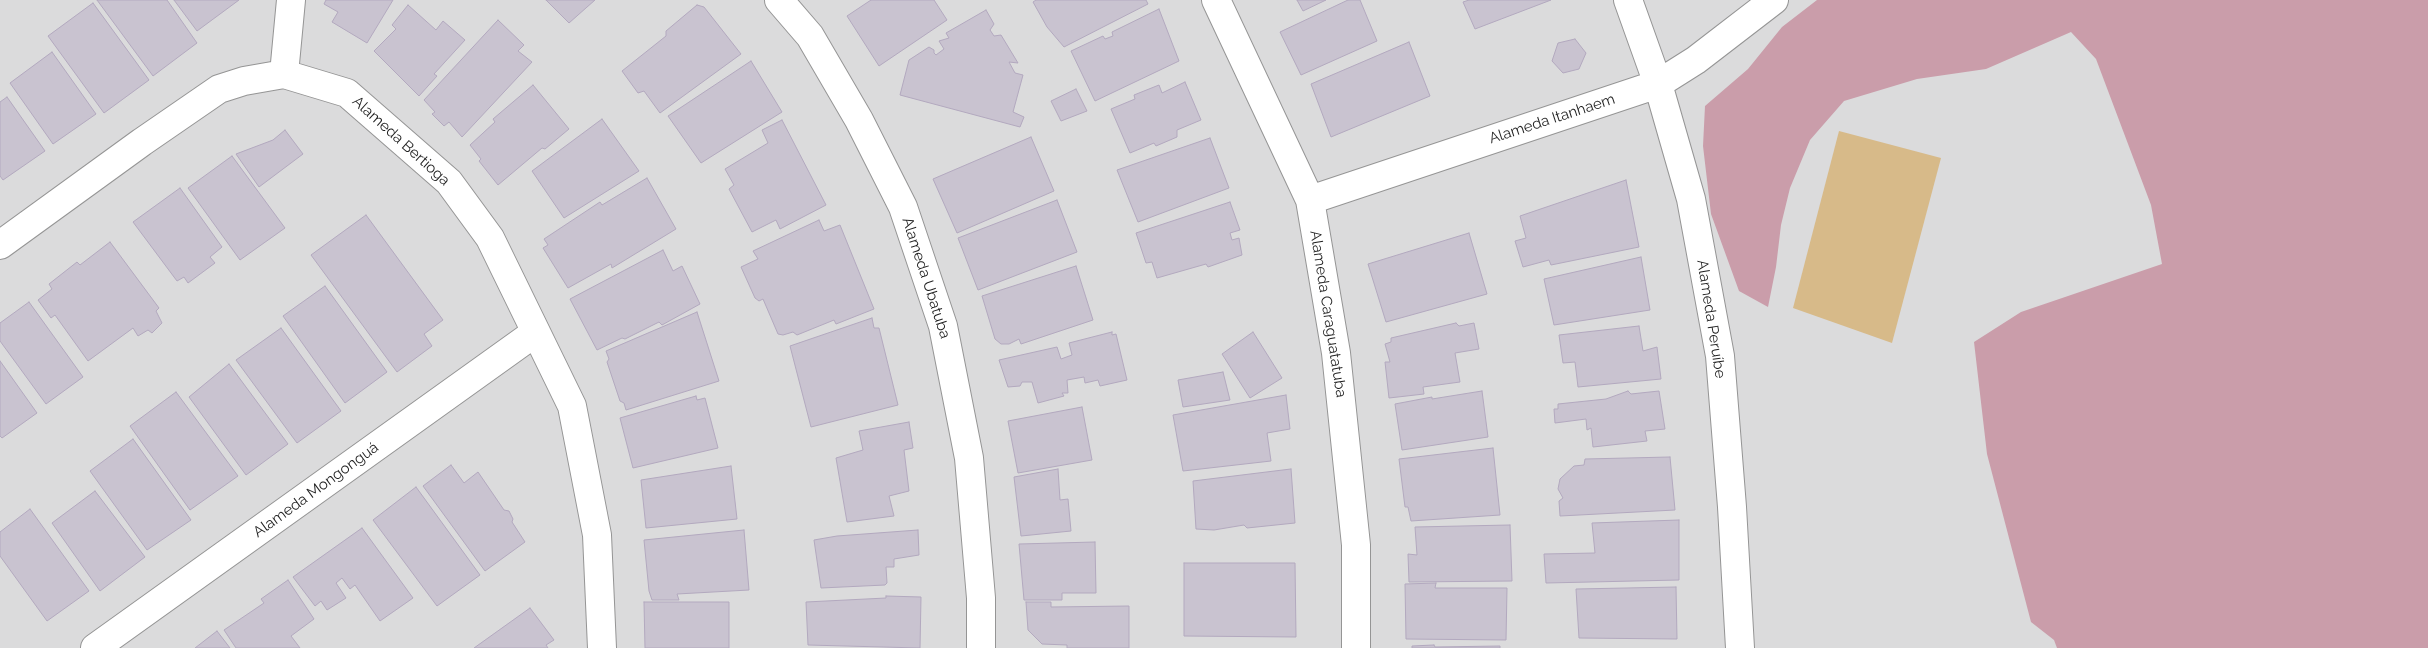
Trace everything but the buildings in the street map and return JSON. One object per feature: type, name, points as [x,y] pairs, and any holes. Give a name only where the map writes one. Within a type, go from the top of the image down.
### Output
[{"type":"street","points":[[284,74],[291,0]]},
{"type":"street","name":"Alameda Ubatuba","points":[[779,0],[810,36],[860,120],[903,207],[943,326],[969,458],[981,598],[981,648]]},
{"type":"street","name":"Alameda Caraguatatuba","points":[[1216,0],[1310,200],[1336,353],[1356,545],[1356,648]]},
{"type":"street","name":"Alameda Peruíbe","points":[[1628,0],[1658,84],[1690,199],[1720,356],[1732,507],[1740,648]]},
{"type":"street","name":"Alameda Itanhaem","points":[[1310,200],[1658,84],[1696,60],[1774,0]]},
{"type":"street","name":"Alameda Bertioga","points":[[0,245],[142,142],[219,89],[244,81],[284,74],[347,93],[449,182],[490,238],[572,406],[597,535],[602,648]]},
{"type":"street","name":"Alameda Mongonguá","points":[[95,648],[536,332]]},
{"type":"shaded area","points":[[0,0],[2428,0],[2171,648],[0,648]]},
{"type":"shaded area","points":[[1817,0],[2428,0],[2428,648],[2057,648],[2054,640],[2031,622],[1987,454],[1974,342],[2021,312],[2162,264],[2151,205],[2096,59],[2071,32],[1986,69],[1917,79],[1844,101],[1810,140],[1790,188],[1781,225],[1776,267],[1768,307],[1739,291],[1711,214],[1703,146],[1705,106],[1748,69],[1782,27]]},
{"type":"shaded area","points":[[1839,131],[1941,158],[1892,343],[1793,308]]}]
